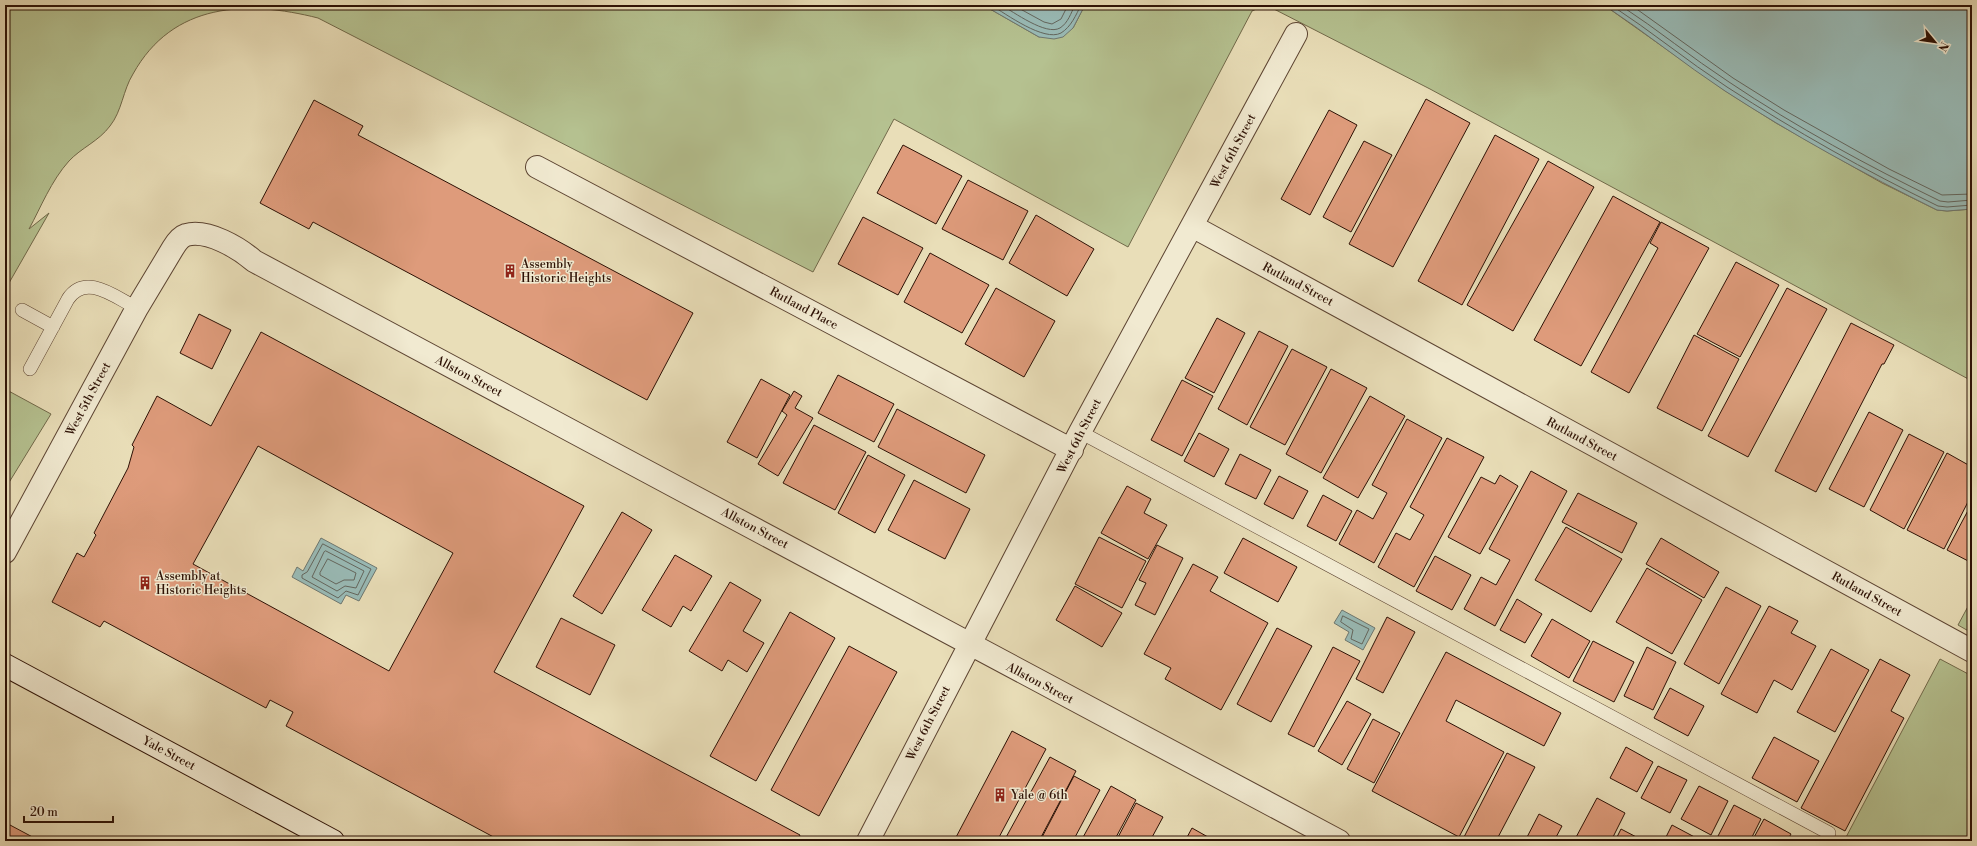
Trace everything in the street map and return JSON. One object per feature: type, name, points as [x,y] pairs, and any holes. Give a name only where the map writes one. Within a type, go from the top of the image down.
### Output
[{"type":"street","name":"West 6th Street","points":[[868,841],[1076,441],[1296,34]]},
{"type":"street","name":"Rutland Place","points":[[537,167],[1076,441]]},
{"type":"street","name":"Rutland Street","points":[[1192,226],[1972,651]]},
{"type":"street","name":"Allston Street","points":[[173,248],[178,240],[185,235],[194,234],[221,240],[261,265],[1338,841]]},
{"type":"street","name":"West 5th Street","points":[[5,552],[137,308],[173,248]]},
{"type":"street","name":"Yale Street","points":[[5,665],[333,841]]},
{"type":"lane","points":[[30,369],[72,294],[80,287],[95,287],[137,308]]},
{"type":"lane","points":[[22,310],[53,327]]},
{"type":"lane","points":[[1076,441],[1829,833]]},
{"type":"green space","points":[[5,5],[983,5],[1039,37],[1073,28],[1085,5],[1604,5],[1724,90],[1776,123],[1882,183],[1937,210],[1947,211],[1972,209],[1972,381],[1430,89],[1270,7],[1263,6],[1252,11],[1128,247],[894,119],[813,272],[318,18],[291,12],[265,9],[239,9],[214,12],[190,20],[169,32],[150,50],[133,74],[117,114],[110,126],[101,136],[69,161],[57,177],[29,229],[49,213],[5,290]]},
{"type":"green space","points":[[5,389],[51,414],[5,489]]},
{"type":"green space","points":[[1972,599],[1972,633],[1958,625]]},
{"type":"green space","points":[[1940,659],[1972,676],[1972,841],[1844,841]]},
{"type":"water","points":[[983,5],[1085,5],[1073,28],[1063,37],[1054,39],[1039,37]]},
{"type":"water","points":[[1604,5],[1972,5],[1972,209],[1947,211],[1937,210],[1829,154],[1725,91]]},
{"type":"water","points":[[321,538],[377,568],[359,601],[346,595],[341,604],[292,577],[297,567],[303,571]]},
{"type":"water","points":[[1342,610],[1375,628],[1363,650],[1345,640],[1349,632],[1334,623]]},
{"type":"building","points":[[1426,99],[1470,123],[1393,267],[1349,244]]},
{"type":"building","name":"Assembly Historic Heights","points":[[314,100],[363,126],[358,135],[693,313],[647,400],[313,222],[309,229],[260,203]]},
{"type":"building","points":[[1329,110],[1357,125],[1310,215],[1281,199]]},
{"type":"building","points":[[1495,135],[1539,159],[1462,305],[1418,281]]},
{"type":"building","points":[[1364,141],[1392,155],[1351,232],[1323,217]]},
{"type":"building","points":[[903,145],[962,176],[936,224],[877,193]]},
{"type":"building","points":[[1548,161],[1594,187],[1513,331],[1467,305]]},
{"type":"building","points":[[968,180],[1028,211],[1003,260],[942,229]]},
{"type":"building","points":[[1613,196],[1660,222],[1581,366],[1534,340]]},
{"type":"building","points":[[1036,215],[1094,249],[1067,296],[1009,263]]},
{"type":"building","points":[[863,217],[923,248],[898,295],[838,264]]},
{"type":"building","points":[[1661,222],[1709,248],[1629,393],[1591,372],[1658,248],[1650,243]]},
{"type":"building","points":[[930,253],[989,285],[962,333],[904,302]]},
{"type":"building","points":[[1736,262],[1779,285],[1740,357],[1697,334]]},
{"type":"building","points":[[996,288],[1055,321],[1024,377],[965,344]]},
{"type":"building","points":[[1787,288],[1827,309],[1748,457],[1708,436]]},
{"type":"building","points":[[199,314],[231,330],[212,369],[180,353]]},
{"type":"building","points":[[1217,318],[1245,333],[1214,393],[1185,378]]},
{"type":"building","points":[[1851,323],[1894,345],[1884,364],[1882,364],[1816,492],[1775,471]]},
{"type":"building","points":[[1259,331],[1288,346],[1247,425],[1218,409]]},
{"type":"building","name":"Assembly at Historic Heights","points":[[261,332],[584,506],[494,672],[800,835],[797,841],[501,841],[286,726],[293,712],[270,700],[266,708],[104,621],[100,627],[52,602],[77,553],[84,557],[96,535],[94,533],[128,468],[134,447],[132,445],[157,396],[211,426]],"holes":[[[258,446],[453,553],[389,671],[193,564]]]},
{"type":"building","points":[[1694,335],[1739,359],[1702,431],[1657,408]]},
{"type":"building","points":[[1292,349],[1327,367],[1285,445],[1250,427]]},
{"type":"building","points":[[1331,369],[1367,388],[1321,473],[1286,454]]},
{"type":"building","points":[[838,375],[894,404],[874,442],[818,413]]},
{"type":"building","points":[[761,379],[790,395],[757,458],[727,442]]},
{"type":"building","points":[[1182,380],[1213,396],[1182,456],[1151,440]]},
{"type":"building","points":[[794,391],[802,396],[795,408],[813,418],[778,476],[758,464],[787,415],[782,411]]},
{"type":"building","points":[[1370,396],[1405,416],[1358,498],[1323,478]]},
{"type":"building","points":[[897,409],[985,455],[966,493],[878,447]]},
{"type":"building","points":[[1869,412],[1903,430],[1864,507],[1829,489]]},
{"type":"building","points":[[1407,419],[1442,438],[1374,563],[1339,544],[1357,510],[1373,519],[1387,493],[1372,485]]},
{"type":"building","points":[[814,425],[866,452],[835,510],[783,483]]},
{"type":"building","points":[[1199,433],[1229,449],[1214,477],[1184,461]]},
{"type":"building","points":[[1909,434],[1944,452],[1904,529],[1870,510]]},
{"type":"building","points":[[1447,438],[1484,457],[1414,587],[1378,567],[1396,533],[1410,540],[1424,515],[1410,507]]},
{"type":"building","points":[[1947,453],[1972,467],[1972,494],[1944,549],[1907,530]]},
{"type":"building","points":[[1240,454],[1271,470],[1256,499],[1225,484]]},
{"type":"building","points":[[868,455],[905,475],[875,533],[838,513]]},
{"type":"building","points":[[1531,471],[1567,491],[1495,626],[1464,609],[1481,577],[1496,585],[1510,560],[1489,549]]},
{"type":"building","points":[[1500,475],[1518,486],[1480,554],[1448,537],[1481,477],[1495,484]]},
{"type":"building","points":[[1279,476],[1308,491],[1293,519],[1264,504]]},
{"type":"building","points":[[914,480],[970,509],[945,559],[888,530]]},
{"type":"building","points":[[1127,486],[1151,499],[1144,513],[1167,525],[1148,559],[1101,533]]},
{"type":"building","points":[[1578,493],[1637,523],[1622,553],[1562,522]]},
{"type":"building","points":[[1323,495],[1352,511],[1336,541],[1307,526]]},
{"type":"building","points":[[1972,503],[1972,563],[1947,550]]},
{"type":"building","points":[[622,512],[652,530],[602,614],[573,596]]},
{"type":"building","points":[[1566,527],[1622,559],[1591,612],[1535,580]]},
{"type":"building","points":[[1099,537],[1146,561],[1122,608],[1075,584]]},
{"type":"building","points":[[1243,538],[1297,567],[1278,602],[1224,573]]},
{"type":"building","points":[[1661,538],[1719,572],[1704,598],[1646,564]]},
{"type":"building","points":[[1157,545],[1183,558],[1155,615],[1135,605],[1146,583],[1139,580]]},
{"type":"building","points":[[675,555],[712,576],[691,611],[683,606],[671,627],[642,610]]},
{"type":"building","points":[[1435,556],[1471,575],[1452,610],[1416,591]]},
{"type":"building","points":[[1193,564],[1218,577],[1210,591],[1268,623],[1221,710],[1165,679],[1171,668],[1144,654]]},
{"type":"building","points":[[1647,568],[1702,600],[1672,654],[1616,622]]},
{"type":"building","points":[[730,582],[761,600],[743,631],[764,643],[747,672],[728,660],[722,671],[689,651]]},
{"type":"building","points":[[1075,586],[1122,613],[1102,647],[1056,620]]},
{"type":"building","points":[[1726,587],[1761,606],[1719,684],[1684,664]]},
{"type":"building","points":[[1517,599],[1542,614],[1525,643],[1500,630]]},
{"type":"building","points":[[1769,606],[1798,621],[1791,633],[1816,646],[1792,690],[1774,680],[1757,713],[1721,694]]},
{"type":"building","points":[[790,612],[835,638],[756,781],[710,756]]},
{"type":"building","points":[[1387,617],[1415,632],[1383,693],[1356,679]]},
{"type":"building","points":[[561,618],[615,645],[590,695],[536,667]]},
{"type":"building","points":[[1552,619],[1590,641],[1569,678],[1531,656]]},
{"type":"building","points":[[1277,628],[1312,646],[1271,722],[1237,704]]},
{"type":"building","points":[[1593,641],[1634,662],[1614,702],[1573,681]]},
{"type":"building","points":[[849,646],[897,672],[819,816],[771,790]]},
{"type":"building","points":[[1333,647],[1360,661],[1314,747],[1288,734]]},
{"type":"building","points":[[1647,647],[1676,662],[1653,710],[1624,696]]},
{"type":"building","points":[[1831,649],[1869,670],[1835,732],[1797,712]]},
{"type":"building","points":[[1446,652],[1561,713],[1544,746],[1456,700],[1446,721],[1504,752],[1459,837],[1372,791]]},
{"type":"building","points":[[1880,659],[1910,675],[1891,711],[1904,718],[1845,831],[1801,808]]},
{"type":"building","points":[[1670,688],[1704,706],[1688,736],[1654,718]]},
{"type":"building","points":[[1347,701],[1371,714],[1342,765],[1318,751]]},
{"type":"building","points":[[1373,719],[1400,733],[1374,783],[1347,769]]},
{"type":"building","name":"Yale @ 6th","points":[[1012,731],[1046,749],[997,841],[954,841]]},
{"type":"building","points":[[1774,737],[1819,761],[1797,802],[1752,778]]},
{"type":"building","points":[[1626,747],[1653,762],[1637,792],[1610,778]]},
{"type":"building","points":[[1507,753],[1535,767],[1496,841],[1467,841],[1463,839]]},
{"type":"building","points":[[1050,757],[1076,771],[1039,841],[1004,841]]},
{"type":"building","points":[[1658,766],[1687,780],[1670,813],[1641,798]]},
{"type":"building","points":[[1074,776],[1100,790],[1073,841],[1040,841]]},
{"type":"building","points":[[1111,786],[1136,800],[1114,841],[1081,841]]},
{"type":"building","points":[[1699,786],[1728,801],[1711,835],[1681,819]]},
{"type":"building","points":[[1597,798],[1625,813],[1611,841],[1574,841]]},
{"type":"building","points":[[1136,803],[1163,817],[1150,841],[1116,841]]},
{"type":"building","points":[[1734,805],[1761,819],[1750,841],[1722,841],[1717,838]]},
{"type":"building","points":[[1539,814],[1562,826],[1554,841],[1525,841]]},
{"type":"building","points":[[1764,819],[1791,834],[1787,841],[1752,841]]},
{"type":"building","points":[[10,825],[40,841],[5,841],[5,834]]},
{"type":"building","points":[[1672,825],[1702,841],[1664,841]]},
{"type":"building","points":[[1192,828],[1215,841],[1185,841]]},
{"type":"building","points":[[1621,829],[1644,841],[1615,841]]},
{"type":"place","name":"Assembly Historic Heights","points":[[510,271]]},
{"type":"place","name":"Assembly at Historic Heights","points":[[145,583]]},
{"type":"place","name":"Yale @ 6th","points":[[1000,795]]}]
